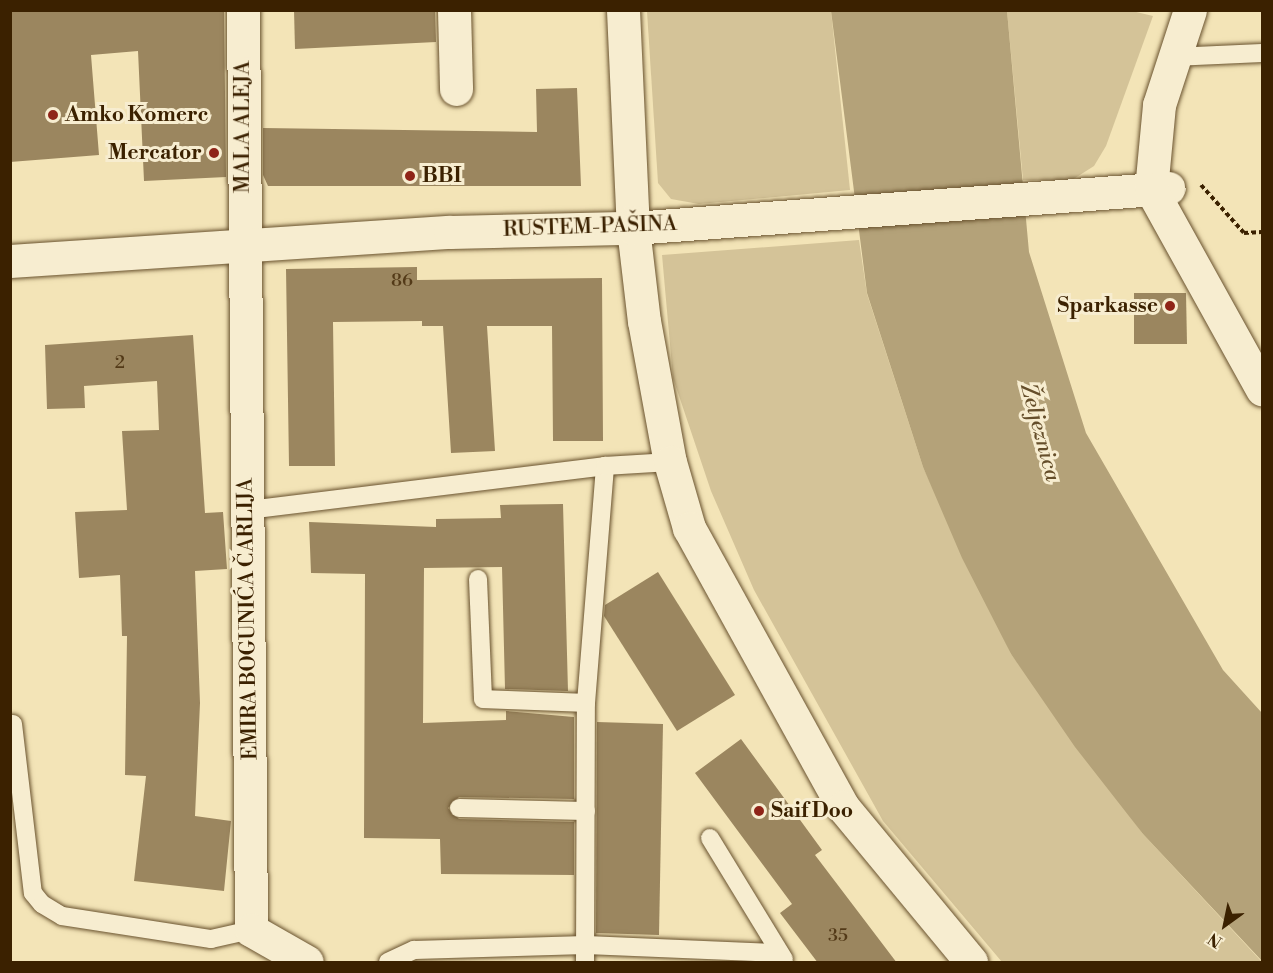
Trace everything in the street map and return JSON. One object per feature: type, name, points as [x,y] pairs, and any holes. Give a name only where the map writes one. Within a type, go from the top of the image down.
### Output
[{"type":"street","name":"MALA ALEJA","points":[[243,10],[243,243]]},
{"type":"street","points":[[454,10],[456,89]]},
{"type":"street","points":[[623,10],[670,462],[689,528],[843,807],[971,963]]},
{"type":"street","points":[[1190,10],[1159,105],[1160,189],[1181,241],[1263,388]]},
{"type":"street","name":"RUSTEM-PAŠINA","points":[[10,261],[243,243],[647,227],[1065,199],[1160,189]]},
{"type":"street","name":"EMIRA BOGUNIĆA ČARLIJA","points":[[243,243],[248,510],[251,930]]},
{"type":"street","points":[[251,930],[307,963]]},
{"type":"lane","points":[[1173,57],[1263,53]]},
{"type":"lane","points":[[248,510],[605,466],[670,462]]},
{"type":"lane","points":[[585,954],[586,703],[605,466]]},
{"type":"lane","points":[[478,579],[483,699],[586,703]]},
{"type":"lane","points":[[13,724],[33,893],[42,904],[62,916],[211,939],[251,930]]},
{"type":"lane","points":[[459,808],[586,811]]},
{"type":"lane","points":[[710,838],[783,958]]},
{"type":"lane","points":[[388,963],[414,950],[783,958]]},
{"type":"path","points":[[1160,189],[1201,184],[1244,233],[1263,232]]},
{"type":"shaded area","points":[[1128,10],[1153,16],[1106,146],[1094,166],[1072,180],[1023,180],[1007,11]]},
{"type":"shaded area","points":[[647,11],[831,11],[850,190],[699,204],[671,199],[658,183]]},
{"type":"shaded area","points":[[859,240],[867,294],[923,467],[1011,654],[1143,834],[1262,962],[1002,962],[883,821],[754,590],[711,491],[673,378],[662,255]]},
{"type":"water","name":"Željeznica","points":[[831,11],[1007,11],[1029,252],[1086,433],[1223,670],[1262,713],[1262,961],[1143,834],[1075,747],[1011,654],[962,558],[923,467],[867,293]]},
{"type":"building","points":[[10,10],[224,10],[226,177],[144,181],[138,51],[91,55],[99,155],[10,162]]},
{"type":"building","points":[[294,10],[435,10],[436,42],[295,49]]},
{"type":"building","points":[[577,88],[581,186],[268,186],[263,175],[263,128],[537,132],[536,89]]},
{"type":"building","points":[[417,267],[417,280],[602,278],[603,441],[553,441],[552,326],[487,326],[495,451],[451,453],[443,326],[422,326],[422,321],[333,322],[335,466],[289,466],[286,269]]},
{"type":"building","points":[[1134,293],[1186,293],[1187,344],[1134,344]]},
{"type":"building","points":[[193,335],[205,513],[223,512],[227,569],[195,571],[200,703],[195,816],[231,821],[224,891],[134,881],[146,776],[125,775],[127,636],[122,636],[120,575],[79,578],[75,512],[127,510],[122,431],[159,430],[157,381],[84,386],[85,408],[47,409],[45,345]]},
{"type":"building","points":[[563,504],[568,691],[505,689],[502,567],[424,568],[423,723],[506,720],[506,711],[574,717],[574,799],[459,797],[448,808],[459,819],[574,822],[574,875],[441,874],[440,839],[364,838],[365,574],[311,573],[309,522],[436,527],[436,519],[501,518],[500,505]]},
{"type":"building","points":[[658,572],[735,695],[677,731],[604,616],[605,605]]},
{"type":"building","points":[[597,722],[663,724],[659,935],[596,933]]},
{"type":"building","points":[[741,739],[822,850],[815,855],[897,963],[818,963],[780,913],[792,904],[695,773]]},
{"type":"place","name":"Amko Komerc","points":[[53,115]]},
{"type":"place","name":"Mercator","points":[[214,153]]},
{"type":"place","name":"BBI","points":[[410,176]]},
{"type":"place","name":"Sparkasse","points":[[1170,306]]},
{"type":"place","name":"Saif Doo","points":[[759,811]]}]
